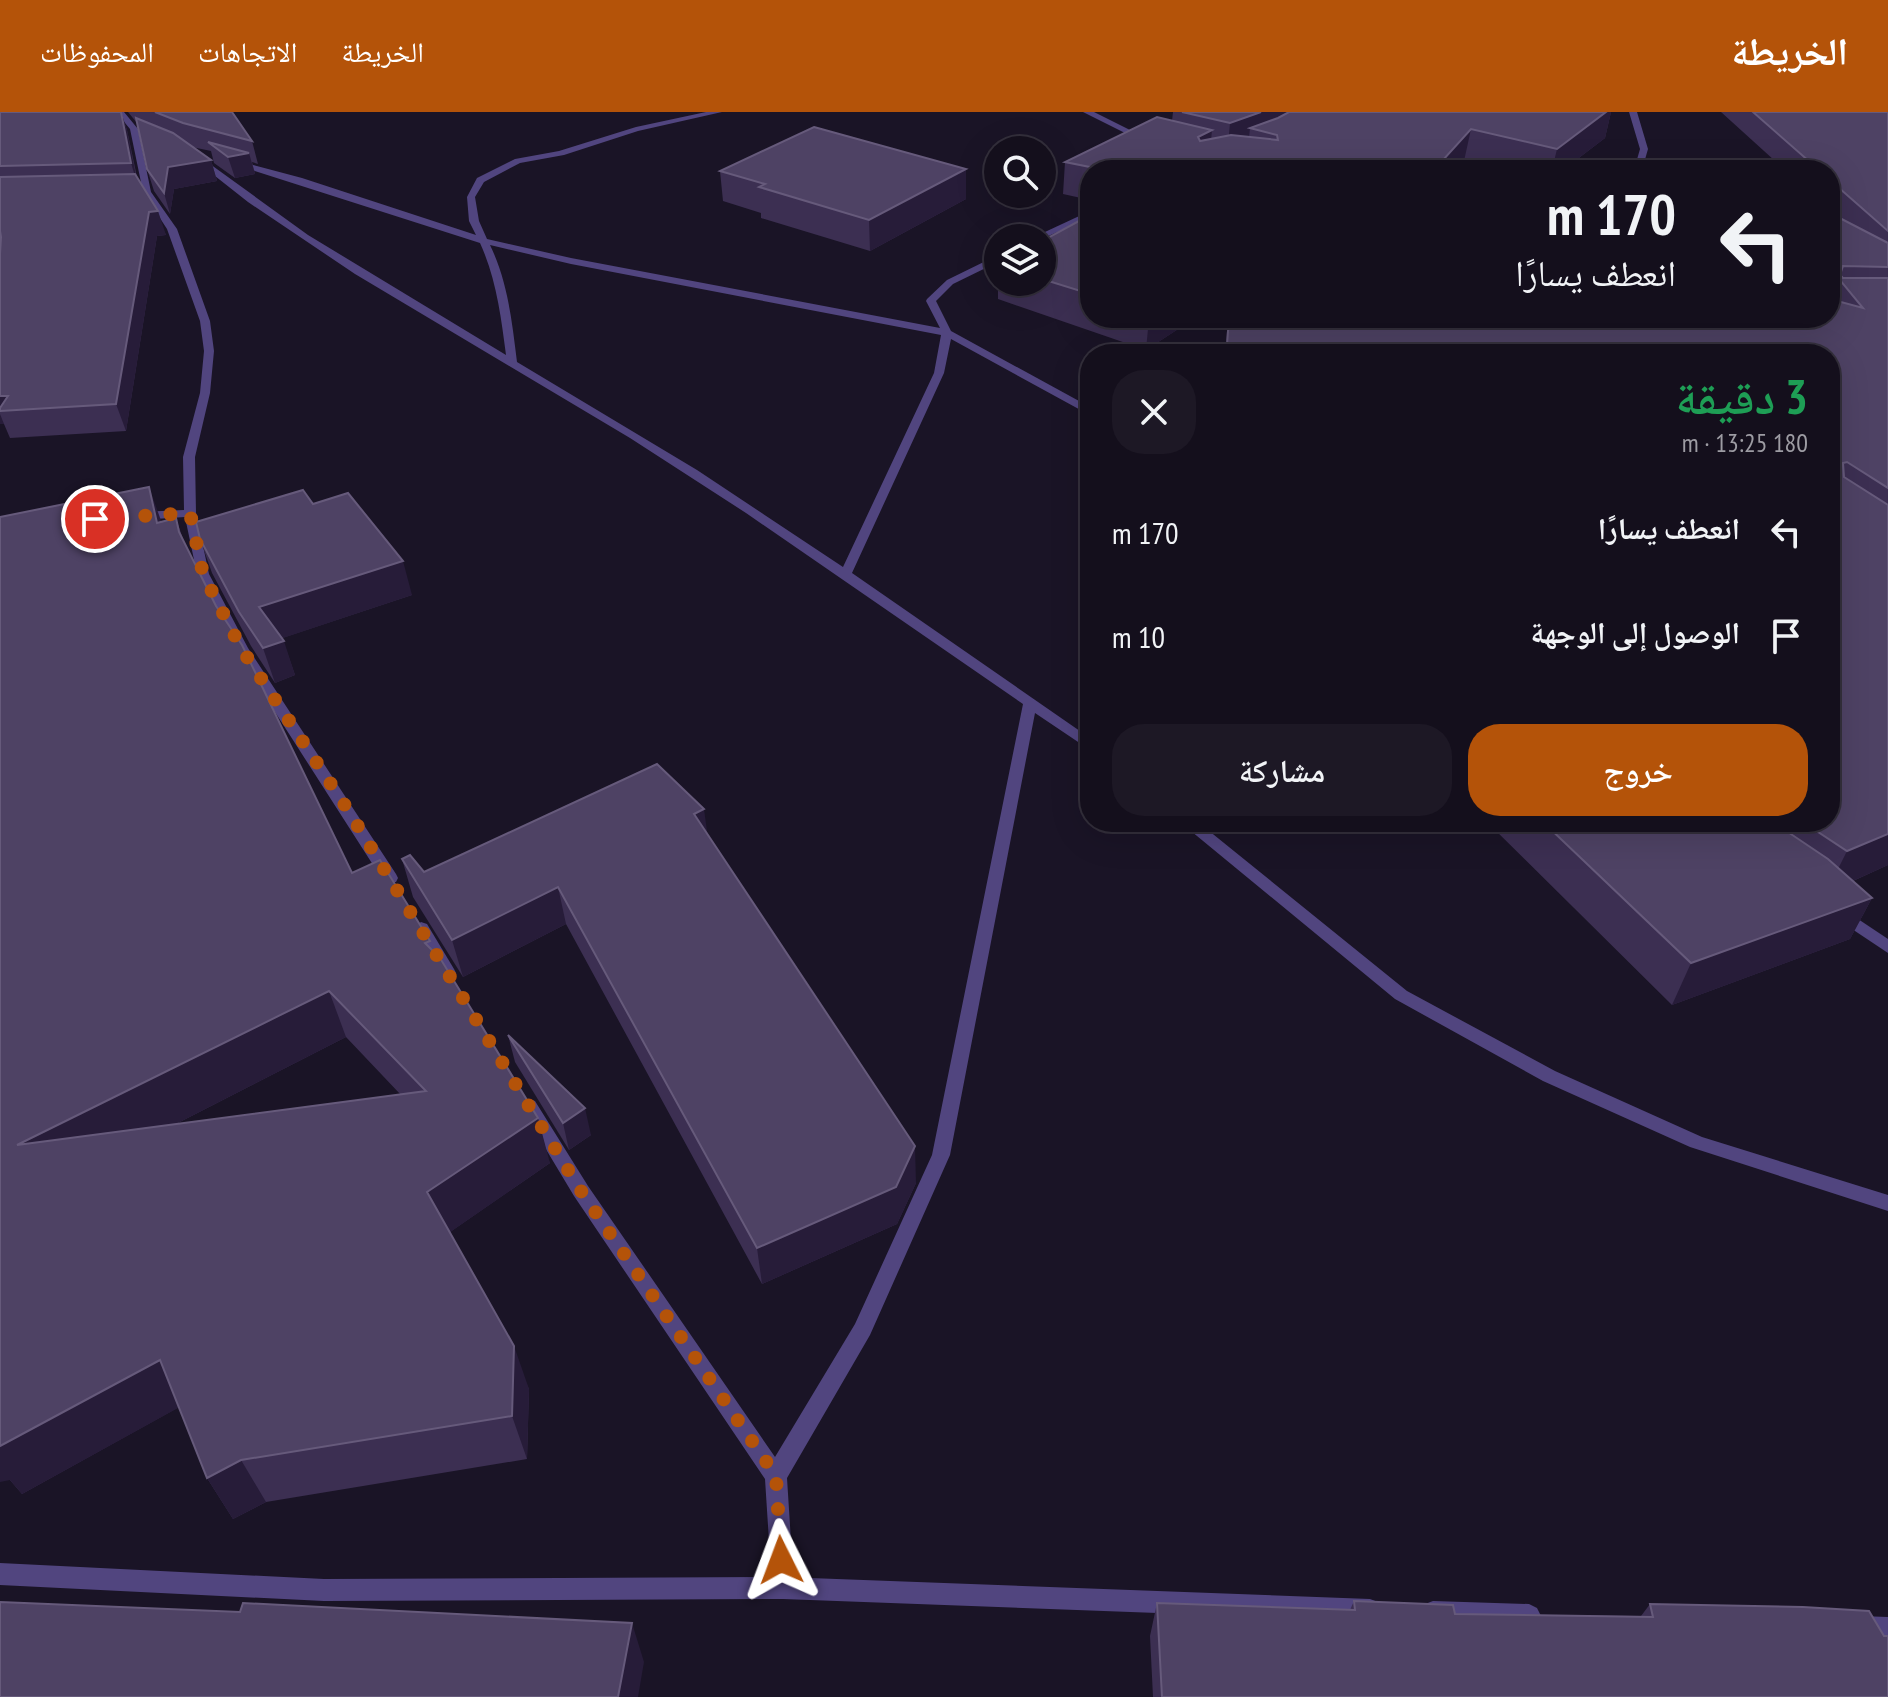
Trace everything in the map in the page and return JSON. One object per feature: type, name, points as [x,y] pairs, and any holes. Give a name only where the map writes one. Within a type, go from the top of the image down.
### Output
[{"type":"street","points":[[120,112],[141,131],[140,192],[172,229],[205,321],[208,365],[205,393],[189,457],[190,513],[203,574],[241,648],[398,891]]},
{"type":"street","points":[[512,365],[506,311],[494,263],[474,221],[471,197],[480,180],[494,171],[636,129],[718,112]]},
{"type":"street","points":[[1087,112],[1122,131],[1162,145]]},
{"type":"street","points":[[1633,112],[1644,149],[1641,160]]},
{"type":"street","points":[[184,149],[290,227],[425,315],[724,491],[1080,738]]},
{"type":"street","points":[[198,152],[212,156]]},
{"type":"street","points":[[225,160],[299,180],[484,241],[571,261],[947,333],[1080,406]]},
{"type":"street","points":[[1056,230],[1080,221]]},
{"type":"street","points":[[846,573],[939,373],[947,333],[931,301],[950,282],[984,265]]},
{"type":"street","points":[[127,517],[190,513]]},
{"type":"street","points":[[776,1476],[863,1329],[941,1155],[1030,703]]},
{"type":"street","points":[[1200,832],[1401,995],[1549,1076],[1696,1142],[1888,1203]]},
{"type":"street","points":[[1824,902],[1888,947]]},
{"type":"street","points":[[415,919],[456,987]]},
{"type":"street","points":[[523,1096],[581,1191],[776,1476],[783,1588]]},
{"type":"street","points":[[0,1574],[324,1590],[783,1588],[1556,1617]]},
{"type":"street","points":[[1841,1627],[1888,1629]]},
{"type":"building","points":[[0,112],[121,112],[131,163],[0,166]]},
{"type":"building","points":[[155,112],[232,112],[252,141],[183,123]]},
{"type":"building","points":[[1182,112],[1261,112],[1230,123]]},
{"type":"building","points":[[1289,112],[1606,112],[1557,149],[1471,129],[1443,160],[1080,160],[1080,165],[1065,162],[1157,117],[1212,130],[1198,137],[1200,141],[1231,135],[1278,140],[1277,135],[1250,128]]},
{"type":"building","points":[[1753,112],[1888,112],[1888,231],[1840,189],[1840,160],[1808,160]]},
{"type":"building","points":[[136,118],[173,133],[211,160],[168,167],[164,193],[147,169]]},
{"type":"building","points":[[814,127],[966,169],[869,220],[759,187],[765,184],[720,171]]},
{"type":"building","points":[[208,142],[249,153],[228,157]]},
{"type":"building","points":[[135,174],[158,211],[149,212],[116,404],[0,411],[8,396],[0,396],[0,177]]},
{"type":"building","points":[[1840,218],[1888,243],[1888,267],[1843,266],[1840,275]]},
{"type":"building","points":[[1080,220],[1080,291],[1056,283],[1056,233]]},
{"type":"building","points":[[1840,275],[1843,278],[1888,278],[1888,488],[1847,462],[1843,463],[1844,477],[1888,505],[1888,834],[1847,851],[1818,832],[1840,832],[1840,344],[1227,344],[1228,328],[1840,328],[1840,302],[1863,308],[1840,280]]},
{"type":"building","points":[[149,487],[157,523],[176,518],[179,532],[216,606],[242,645],[352,873],[380,860],[430,941],[425,943],[440,958],[538,1118],[427,1192],[514,1346],[512,1416],[241,1460],[207,1478],[160,1360],[0,1446],[0,517]],"holes":[[[329,991],[426,1091],[17,1145]]]},
{"type":"building","points":[[303,490],[313,504],[348,493],[403,561],[259,607],[284,641],[263,648],[239,612],[200,539],[196,522]]},
{"type":"building","points":[[657,764],[704,809],[694,814],[915,1146],[896,1187],[757,1248],[558,887],[452,940],[402,859],[410,855],[424,872]]},
{"type":"building","points":[[1553,832],[1788,832],[1828,859],[1872,898],[1691,963]]},
{"type":"building","points":[[508,1035],[585,1108],[563,1123]]},
{"type":"building","points":[[1354,1601],[1453,1605],[1455,1614],[1653,1617],[1650,1604],[1869,1611],[1884,1636],[1888,1636],[1888,1697],[1162,1697],[1157,1603],[1355,1610]]},
{"type":"building","points":[[0,1602],[240,1612],[243,1603],[632,1623],[618,1697],[0,1697]]},
{"type":"route","points":[[95,519],[190,513],[203,574],[241,648],[348,810],[581,1191],[776,1476],[781,1560]]}]
